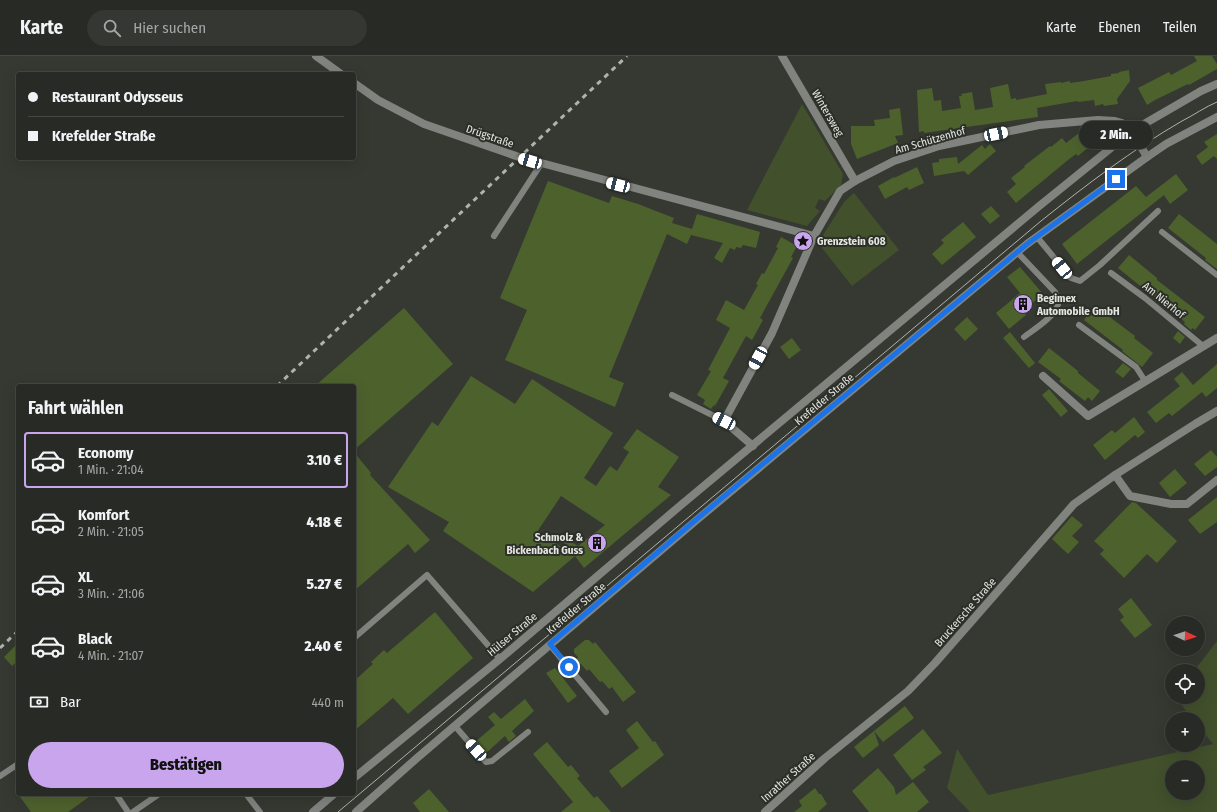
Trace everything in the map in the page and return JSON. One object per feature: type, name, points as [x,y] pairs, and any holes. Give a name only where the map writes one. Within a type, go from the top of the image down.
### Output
[{"type":"street","points":[[316,56],[338,72]]},
{"type":"street","name":"Wintersweg","points":[[782,56],[855,182]]},
{"type":"street","name":"Drügstraße","points":[[356,84],[378,100],[424,124],[519,158],[814,236]]},
{"type":"street","name":"Krefelder Straße","points":[[681,505],[1038,207],[1132,131],[1217,84]]},
{"type":"street","name":"Krefelder Straße","points":[[455,726],[698,518],[1017,252],[1166,144],[1217,117]]},
{"type":"street","name":"Am Schützenhof","points":[[724,421],[772,333],[814,236],[840,191],[894,161],[939,146],[1039,125],[1098,120],[1116,121],[1122,123],[1132,131]]},
{"type":"street","points":[[1132,131],[1147,157]]},
{"type":"street","points":[[1043,376],[1088,416],[1217,338]]},
{"type":"street","name":"Bruckersche Straße","points":[[825,758],[908,691],[935,663],[1074,504],[1115,475],[1217,411]]},
{"type":"street","points":[[724,421],[753,446]]},
{"type":"street","points":[[1115,475],[1130,496],[1171,504],[1187,504],[1217,480]]},
{"type":"street","name":"Hülser Straße","points":[[356,776],[500,659],[681,505]]},
{"type":"street","points":[[356,812],[455,726]]},
{"type":"street","name":"Inrather Straße","points":[[765,812],[825,758]]},
{"type":"street","points":[[313,812],[332,796]]},
{"type":"lane","points":[[494,236],[541,164]]},
{"type":"lane","points":[[1037,237],[1071,278],[1080,281],[1100,265],[1158,211]]},
{"type":"lane","points":[[1162,232],[1217,275]]},
{"type":"lane","points":[[1017,252],[1055,292],[1058,298],[1058,306],[1051,317],[1024,337]]},
{"type":"lane","name":"Am Nierhof","points":[[1111,273],[1145,298],[1203,346]]},
{"type":"lane","points":[[1079,325],[1136,367],[1145,381]]},
{"type":"lane","points":[[672,395],[724,421]]},
{"type":"lane","points":[[356,636],[427,575],[500,659]]},
{"type":"lane","points":[[550,644],[606,712]]},
{"type":"lane","points":[[455,726],[486,762],[492,762],[528,732]]},
{"type":"lane","points":[[0,776],[16,765]]},
{"type":"lane","points":[[117,796],[128,812]]},
{"type":"lane","points":[[133,812],[156,796]]},
{"type":"lane","points":[[248,796],[260,812]]},
{"type":"green space","points":[[802,104],[843,174],[841,185],[825,201],[819,199],[815,208],[820,211],[807,226],[747,210]]},
{"type":"green space","points":[[854,193],[899,250],[852,286],[818,243],[844,202]]},
{"type":"green space","points":[[1217,641],[1217,812],[970,812],[947,788],[957,749],[988,795],[1178,752],[1205,752],[1205,746],[1213,744],[1205,734],[1205,712],[1187,712],[1181,704],[1205,704],[1205,664],[1199,664]]},
{"type":"building","points":[[1194,56],[1212,56],[1217,64],[1217,69],[1189,85],[1188,84],[1147,105],[1138,88],[1169,72],[1171,75],[1197,61]]},
{"type":"building","points":[[1129,70],[1130,81],[1117,99],[1118,104],[1104,106],[1103,104],[1095,106],[1094,100],[1077,101],[1037,108],[1038,117],[924,133],[924,131],[919,132],[917,90],[932,88],[934,101],[941,100],[942,111],[961,108],[959,96],[962,96],[961,94],[972,92],[975,110],[993,107],[990,88],[1008,84],[1011,99],[1016,98],[1016,100],[1047,94],[1045,84],[1084,81],[1111,76],[1111,74]]},
{"type":"building","points":[[900,108],[903,135],[895,136],[898,143],[857,159],[851,144],[851,126],[875,126],[874,120],[890,118],[889,110]]},
{"type":"building","points":[[1079,133],[1090,146],[1078,156],[1076,154],[1068,160],[1016,203],[1007,192],[1016,184],[1011,178],[1025,167],[1024,166],[1062,138],[1066,143]]},
{"type":"building","points":[[1217,134],[1217,159],[1214,156],[1202,165],[1196,156],[1208,147],[1204,142]]},
{"type":"building","points":[[990,144],[996,151],[968,175],[964,171],[934,176],[932,163],[939,162],[939,159],[957,157],[958,164],[982,145],[985,149]]},
{"type":"building","points":[[917,167],[924,183],[909,190],[907,187],[885,199],[878,186]]},
{"type":"building","points":[[1176,174],[1188,190],[1170,204],[1164,195],[1077,264],[1062,244],[1136,186],[1146,197]]},
{"type":"building","points":[[548,181],[609,203],[612,196],[638,204],[674,218],[672,223],[692,229],[697,214],[760,232],[756,248],[743,245],[741,248],[736,247],[735,250],[730,248],[722,263],[714,258],[723,243],[691,235],[687,244],[667,234],[609,377],[624,383],[615,407],[505,360],[527,310],[500,298]]},
{"type":"building","points":[[991,206],[1000,216],[990,224],[981,214]]},
{"type":"building","points":[[1179,214],[1217,244],[1217,269],[1205,260],[1206,258],[1168,228]]},
{"type":"building","points":[[963,222],[976,237],[942,265],[932,254],[944,243],[941,240]]},
{"type":"building","points":[[781,237],[797,246],[791,257],[793,258],[760,318],[763,320],[752,340],[746,336],[723,378],[729,381],[715,406],[714,405],[711,409],[703,404],[705,400],[697,395],[711,371],[708,370],[730,328],[716,320],[726,300],[744,310],[758,285],[756,284],[762,273],[764,274],[778,248],[776,247]]},
{"type":"building","points":[[1129,255],[1157,278],[1157,280],[1205,317],[1195,330],[1193,328],[1191,330],[1184,324],[1185,322],[1118,268]]},
{"type":"building","points":[[1020,267],[1043,294],[1023,311],[1026,315],[1009,329],[996,313],[1020,293],[1007,277]]},
{"type":"building","points":[[1095,306],[1135,336],[1134,338],[1153,353],[1142,367],[1122,351],[1123,350],[1084,320]]},
{"type":"building","points":[[404,308],[453,364],[356,448],[356,384],[317,384]]},
{"type":"building","points":[[967,317],[978,329],[965,341],[954,329]]},
{"type":"building","points":[[1178,331],[1185,337],[1180,344],[1173,338]]},
{"type":"building","points":[[1010,332],[1035,363],[1029,368],[1003,338]]},
{"type":"building","points":[[792,338],[801,350],[789,359],[780,347]]},
{"type":"building","points":[[1049,348],[1100,391],[1092,401],[1088,397],[1085,401],[1059,381],[1061,379],[1038,362]]},
{"type":"building","points":[[1123,363],[1131,369],[1123,378],[1115,372]]},
{"type":"building","points":[[1217,364],[1217,388],[1206,397],[1202,392],[1172,416],[1169,413],[1156,423],[1147,412],[1180,386],[1174,379],[1182,372],[1193,385]]},
{"type":"building","points":[[471,376],[515,404],[532,379],[613,433],[584,478],[596,486],[610,466],[617,471],[629,452],[623,448],[637,429],[679,457],[658,487],[671,495],[584,568],[575,556],[533,592],[443,531],[449,522],[388,487],[432,422],[438,426]],"holes":[[[561,496],[605,525],[578,546],[560,535],[559,536],[567,546],[565,549],[537,532]]]},
{"type":"building","points":[[1049,389],[1068,411],[1061,417],[1042,395]]},
{"type":"building","points":[[1134,417],[1145,432],[1138,438],[1135,435],[1105,460],[1093,445],[1112,430],[1115,433]]},
{"type":"building","points":[[1211,450],[1217,457],[1217,467],[1205,476],[1194,464]]},
{"type":"building","points":[[356,454],[371,473],[370,475],[430,540],[415,553],[408,544],[356,589]]},
{"type":"building","points":[[1175,469],[1187,483],[1170,497],[1159,483]]},
{"type":"building","points":[[1217,497],[1217,522],[1200,534],[1188,520]]},
{"type":"building","points":[[1132,502],[1136,503],[1177,541],[1157,563],[1147,554],[1124,578],[1100,554],[1104,550],[1094,541]]},
{"type":"building","points":[[1072,516],[1083,525],[1072,536],[1079,542],[1068,554],[1052,539]]},
{"type":"building","points":[[1131,598],[1152,625],[1135,638],[1120,620],[1124,617],[1118,609]]},
{"type":"building","points":[[435,612],[473,658],[408,714],[393,698],[356,729],[356,679],[373,664],[371,662],[384,650],[387,653]]},
{"type":"building","points":[[585,640],[589,640],[593,644],[595,642],[636,692],[623,702],[612,687],[609,689],[602,681],[600,682],[589,669],[587,671],[581,664],[572,665],[578,657],[574,653],[574,649]]},
{"type":"building","points":[[16,645],[16,663],[12,666],[4,657]]},
{"type":"building","points":[[555,668],[577,696],[568,703],[546,673]]},
{"type":"building","points":[[525,699],[534,711],[512,731],[516,736],[509,742],[505,736],[485,754],[475,742],[495,725],[488,717],[494,712],[501,719]]},
{"type":"building","points":[[905,706],[914,718],[883,742],[874,731],[879,745],[863,758],[854,747]]},
{"type":"building","points":[[637,721],[653,742],[655,741],[664,755],[622,788],[609,771],[639,748],[626,730]]},
{"type":"building","points":[[923,729],[942,753],[923,767],[926,770],[912,780],[893,755]]},
{"type":"building","points":[[547,742],[568,767],[571,765],[580,776],[577,778],[594,798],[597,796],[611,812],[561,812],[573,802],[533,754]]},
{"type":"building","points":[[878,768],[894,787],[896,795],[913,782],[929,802],[917,812],[869,812],[852,791]]},
{"type":"building","points":[[815,788],[827,804],[818,812],[794,812],[802,806],[799,801]]},
{"type":"building","points":[[429,789],[449,812],[420,812],[413,803]]},
{"type":"building","points":[[19,796],[90,796],[68,812],[31,812]]},
{"type":"tram line","points":[[338,812],[1041,221],[1127,156],[1163,132],[1217,102]]},
{"type":"railway","points":[[279,384],[627,56]]},
{"type":"railway","points":[[0,648],[16,633]]},
{"type":"place","name":"Grenzstein 608","points":[[803,241]]},
{"type":"place","name":"Begimex Automobile GmbH","points":[[1023,304]]},
{"type":"place","name":"Schmolz & Bickenbach Guss","points":[[597,543]]},
{"type":"route","points":[[569,667],[550,644],[698,518],[1027,244],[1116,179]]}]
